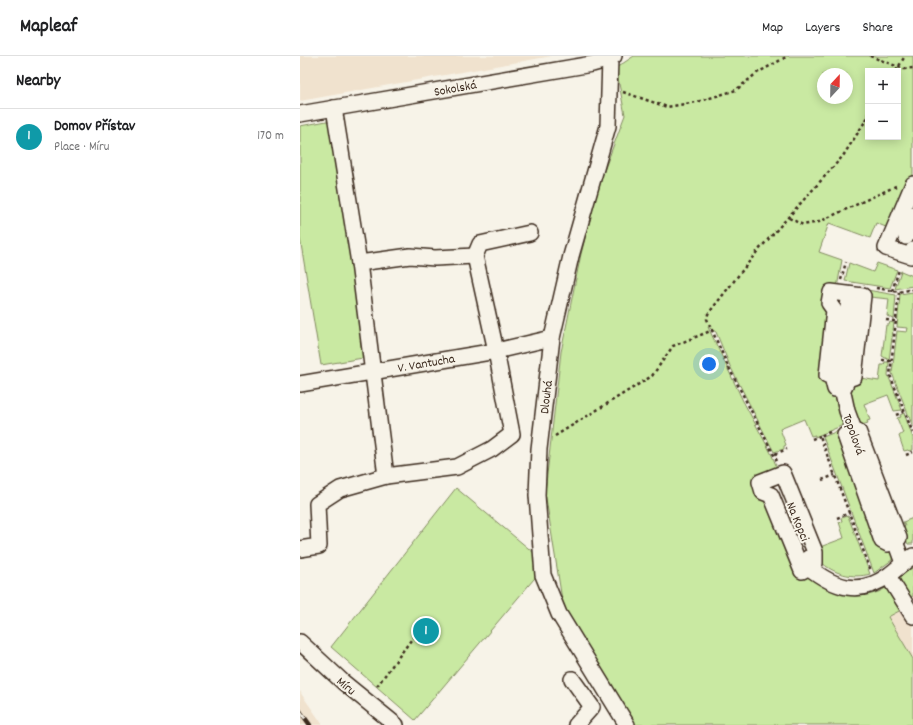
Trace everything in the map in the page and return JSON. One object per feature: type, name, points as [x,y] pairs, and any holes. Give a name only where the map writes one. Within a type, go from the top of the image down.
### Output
[{"type":"street","name":"Dlouhá","points":[[612,58],[609,87],[608,126],[571,256],[552,338],[539,449],[537,495],[543,575],[559,614],[627,725]]},
{"type":"street","name":"Sokolská","points":[[300,114],[592,64],[612,58]]},
{"type":"street","points":[[334,108],[359,263],[374,371],[386,476]]},
{"type":"street","points":[[906,184],[886,248],[911,256],[910,244],[913,214]]},
{"type":"street","points":[[300,549],[319,546],[317,504],[340,489],[386,476],[457,467],[492,449],[512,434],[496,351],[475,256],[480,244],[530,233]]},
{"type":"street","points":[[359,263],[410,256],[435,258],[475,256]]},
{"type":"street","points":[[831,292],[863,296],[854,377],[848,379],[844,386],[841,387],[835,388],[832,378],[826,375],[834,310],[829,303],[831,292]]},
{"type":"street","name":"Topolová","points":[[849,299],[840,379],[841,387],[853,428],[895,541],[908,559]]},
{"type":"street","name":"V. Vantucha","points":[[300,384],[496,351],[552,338]]},
{"type":"street","points":[[781,475],[760,482],[763,492],[771,494],[802,571],[808,567],[826,581],[853,588],[865,587],[882,579],[908,559]]},
{"type":"street","name":"Na Kopci","points":[[781,475],[810,549],[808,567]]},
{"type":"street","points":[[882,579],[913,616]]},
{"type":"street","name":"Míru","points":[[300,642],[343,682],[396,725]]},
{"type":"street","points":[[572,679],[592,707],[576,725]]},
{"type":"path","points":[[609,87],[667,107],[697,102],[736,90],[757,73],[788,56]]},
{"type":"path","points":[[870,56],[904,69],[913,68]]},
{"type":"path","points":[[899,67],[905,56]]},
{"type":"path","points":[[781,475],[774,454],[727,364],[707,319],[708,314],[756,253],[843,156],[865,121]]},
{"type":"path","points":[[789,218],[803,225],[819,222],[906,184]]},
{"type":"path","points":[[841,282],[846,262]]},
{"type":"path","points":[[892,291],[899,270]]},
{"type":"path","points":[[899,292],[890,375],[913,433]]},
{"type":"path","points":[[886,320],[895,321]]},
{"type":"path","points":[[552,437],[652,376],[673,346],[713,330]]},
{"type":"path","points":[[882,360],[891,361]]},
{"type":"path","points":[[896,415],[905,411]]},
{"type":"path","points":[[812,439],[853,428]]},
{"type":"path","points":[[820,436],[850,513],[882,579]]},
{"type":"path","points":[[774,454],[787,449]]},
{"type":"path","points":[[906,455],[913,452]]},
{"type":"path","points":[[822,480],[835,475]]},
{"type":"path","points":[[837,518],[850,513]]},
{"type":"path","points":[[376,686],[414,636]]},
{"type":"shaded area","points":[[300,56],[552,56],[300,101]]},
{"type":"shaded area","points":[[913,596],[913,659],[888,617],[901,610],[899,605]]},
{"type":"shaded area","points":[[300,691],[302,695],[323,725],[300,725]]},
{"type":"green space","points":[[634,56],[913,56],[913,184],[893,230],[876,223],[870,238],[829,223],[819,252],[842,260],[836,293],[832,377],[844,421],[841,426],[815,437],[815,435],[811,436],[804,419],[780,429],[786,445],[784,446],[784,449],[774,452],[730,366],[716,332],[708,327],[743,401],[771,453],[780,475],[760,482],[802,571],[826,588],[855,596],[879,592],[889,586],[901,610],[888,617],[913,659],[913,725],[633,725],[563,606],[545,492],[561,352],[581,254],[599,184],[625,115],[616,68]]},
{"type":"green space","points":[[332,120],[369,357],[321,365],[300,238],[300,126]]},
{"type":"green space","points":[[849,263],[873,272],[877,263],[897,270],[890,288],[845,281]]},
{"type":"green space","points":[[901,271],[913,276],[913,286],[895,289]]},
{"type":"green space","points":[[844,286],[896,295],[894,319],[887,316],[889,299],[842,294]]},
{"type":"green space","points":[[913,292],[913,427],[892,373],[897,331],[907,332],[908,328],[897,327],[900,294]]},
{"type":"green space","points":[[890,322],[894,323],[889,360],[882,356],[886,325],[889,325]]},
{"type":"green space","points":[[885,362],[889,362],[888,375],[902,410],[894,411],[888,395],[864,404],[870,420],[867,421],[868,423],[856,427],[845,383],[854,377],[879,381],[881,365],[884,365]]},
{"type":"green space","points":[[904,413],[913,438],[913,450],[909,451],[904,451],[899,436],[903,433],[897,418],[901,417],[900,415]]},
{"type":"green space","points":[[840,430],[893,554],[892,560],[874,573],[823,437]]},
{"type":"green space","points":[[456,488],[540,558],[539,573],[415,720],[331,647]]},
{"type":"green space","points":[[848,516],[870,574],[850,576],[831,569],[820,561],[820,547],[844,538],[839,522],[842,521],[841,518]]},
{"type":"green space","points":[[913,518],[913,544],[908,544],[901,531],[905,526],[903,522]]},
{"type":"green space","points":[[913,567],[913,596],[906,600],[898,579]]},
{"type":"railway","points":[[300,711],[310,725]]},
{"type":"place","name":"Domov Přístav","points":[[426,631]]}]
